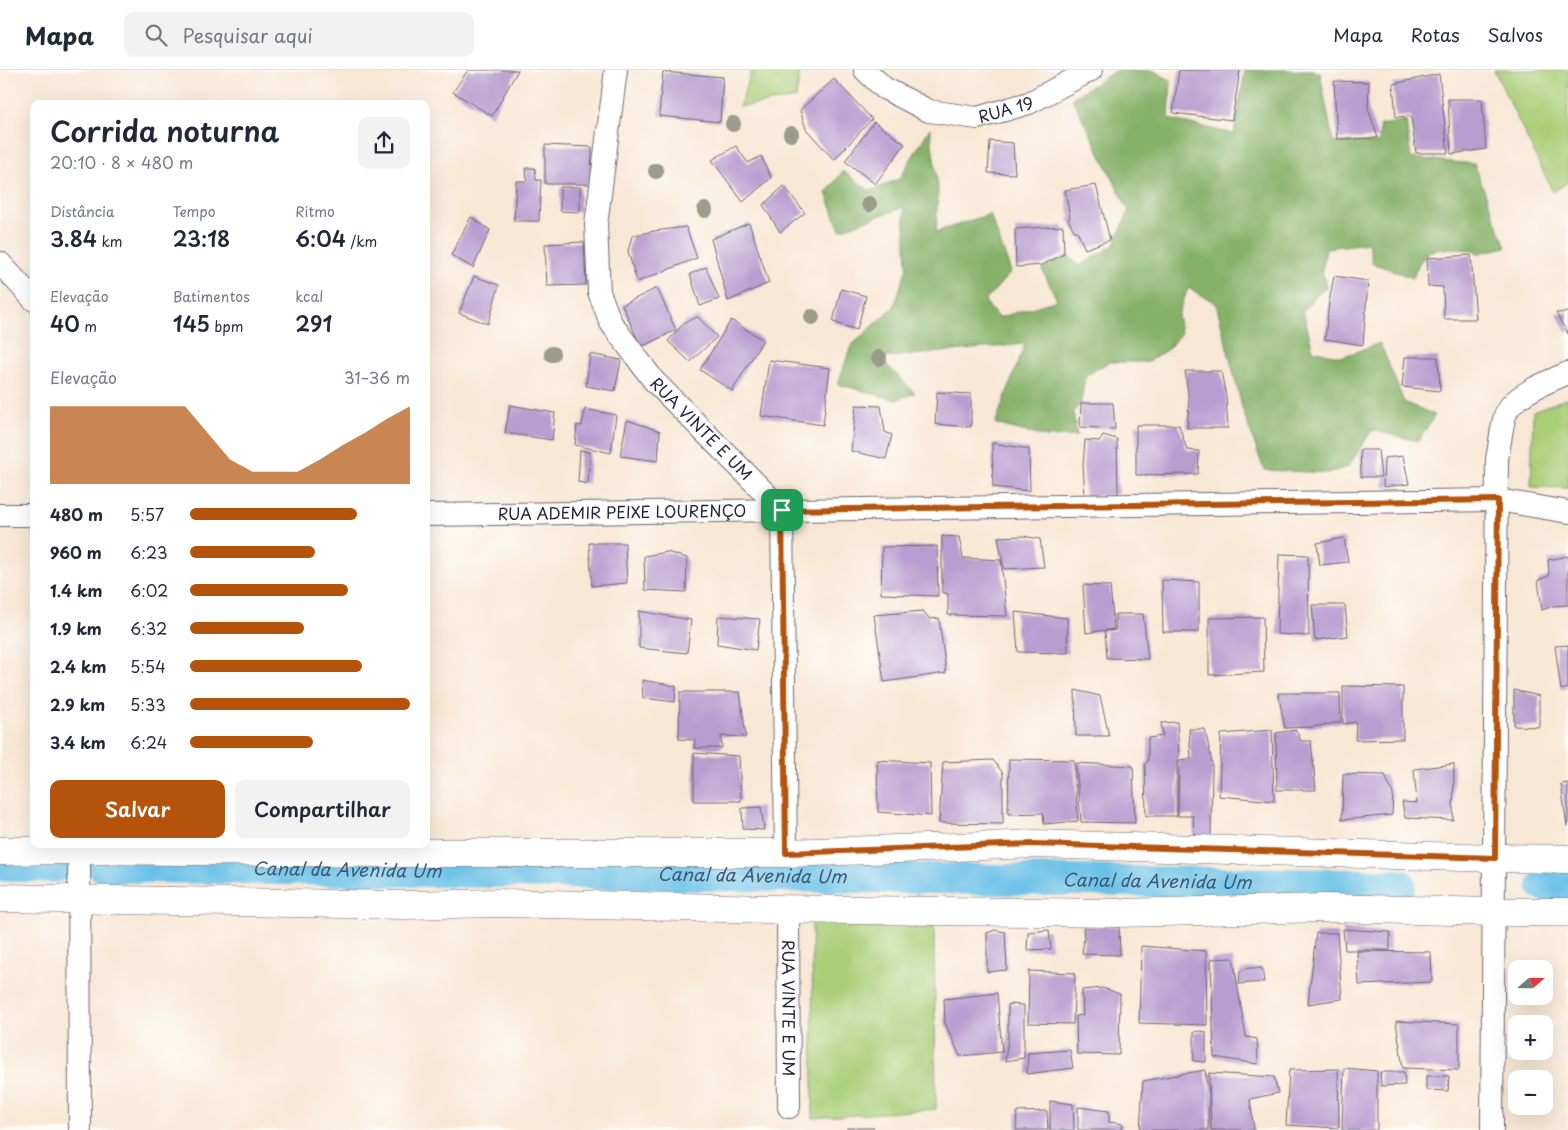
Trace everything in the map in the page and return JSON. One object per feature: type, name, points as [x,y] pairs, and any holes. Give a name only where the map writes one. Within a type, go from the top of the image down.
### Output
[{"type":"street","name":"RUA VINTE E UM","points":[[616,70],[596,225],[599,292],[611,323],[654,381],[782,510]]},
{"type":"street","name":"RUA 19","points":[[865,70],[884,88],[929,111],[977,118],[1029,103],[1091,70]]},
{"type":"street","points":[[0,263],[30,296]]},
{"type":"street","points":[[1492,1130],[1497,459],[1506,411],[1521,397],[1542,383],[1568,373]]},
{"type":"street","name":"RUA ADEMIR PEIXE LOURENÇO","points":[[430,515],[1498,500],[1568,512]]},
{"type":"street","points":[[782,510],[786,853]]},
{"type":"street","points":[[0,515],[30,515]]},
{"type":"street","points":[[0,898],[79,869],[386,854],[786,853],[1034,844],[1494,866],[1568,859]]},
{"type":"street","points":[[0,851],[79,869],[404,905],[498,903],[1118,913],[1494,905],[1568,912]]},
{"type":"street","points":[[79,869],[80,1130]]},
{"type":"street","name":"RUA VINTE E UM","points":[[788,909],[789,1107]]},
{"type":"green space","points":[[752,70],[800,70],[796,98],[739,107]]},
{"type":"green space","points":[[1117,70],[1155,71],[1171,81],[1169,119],[1234,134],[1245,70],[1313,70],[1320,73],[1333,142],[1379,143],[1380,125],[1406,121],[1411,158],[1474,164],[1506,247],[1479,253],[1450,248],[1430,251],[1419,263],[1413,278],[1372,263],[1369,243],[1326,248],[1322,271],[1327,288],[1317,294],[1303,311],[1313,350],[1341,357],[1380,343],[1404,402],[1435,415],[1418,441],[1372,430],[1348,467],[1327,473],[1264,470],[1243,411],[1216,303],[1188,288],[1178,315],[1181,333],[1168,349],[1147,362],[1109,362],[1085,376],[1081,403],[1073,412],[1077,436],[1046,437],[995,424],[1025,344],[880,358],[915,393],[896,400],[838,384],[851,346],[894,307],[907,267],[904,207],[840,230],[826,193],[843,171],[870,191],[899,179],[930,128],[938,188],[936,232],[990,214],[1011,272],[985,301],[998,318],[1057,300],[1042,269],[1068,255],[1079,266],[1114,245],[1129,211],[1072,98]]},
{"type":"green space","points":[[1494,70],[1568,70],[1568,182],[1553,192]]},
{"type":"green space","points":[[1568,398],[1568,488],[1531,487],[1533,411]]},
{"type":"green space","points":[[812,921],[934,926],[936,1109],[813,1118]]},
{"type":"building","points":[[468,70],[518,70],[492,116],[453,92]]},
{"type":"building","points":[[1179,70],[1240,70],[1232,120],[1173,113]]},
{"type":"building","points":[[663,72],[723,77],[720,122],[659,116]]},
{"type":"building","points":[[1439,74],[1448,153],[1416,153],[1411,116],[1396,117],[1393,84]]},
{"type":"building","points":[[834,79],[872,119],[834,160],[806,129],[800,110]]},
{"type":"building","points":[[1334,81],[1369,82],[1368,108],[1378,138],[1337,139]]},
{"type":"building","points":[[1448,99],[1482,99],[1486,149],[1451,154]]},
{"type":"building","points":[[874,122],[905,144],[875,184],[845,161]]},
{"type":"building","points":[[990,141],[1013,143],[1015,174],[988,173]]},
{"type":"building","points":[[545,145],[592,147],[591,184],[545,184]]},
{"type":"building","points":[[736,146],[748,163],[761,156],[771,178],[743,202],[712,160]]},
{"type":"building","points":[[526,168],[535,168],[536,180],[541,180],[539,221],[514,221],[516,181],[527,181]]},
{"type":"building","points":[[1096,185],[1110,240],[1085,249],[1077,231],[1074,231],[1068,219],[1070,218],[1065,190]]},
{"type":"building","points":[[784,186],[805,213],[780,232],[763,205]]},
{"type":"building","points":[[560,187],[580,187],[580,212],[560,211]]},
{"type":"building","points":[[471,217],[490,230],[473,268],[451,255]]},
{"type":"building","points":[[749,223],[769,283],[728,301],[711,239]]},
{"type":"building","points":[[1063,226],[1064,254],[1042,265],[1016,267],[1015,229]]},
{"type":"building","points":[[686,227],[697,258],[637,282],[628,251],[632,236]]},
{"type":"building","points":[[584,242],[586,285],[547,286],[545,244]]},
{"type":"building","points":[[1471,255],[1476,319],[1444,319],[1443,287],[1428,286],[1427,258]]},
{"type":"building","points":[[706,267],[719,299],[700,306],[690,274]]},
{"type":"building","points":[[474,276],[499,285],[488,324],[459,313]]},
{"type":"building","points":[[1334,276],[1368,281],[1363,345],[1325,339]]},
{"type":"building","points":[[657,288],[676,330],[641,347],[622,305]]},
{"type":"building","points":[[841,289],[866,296],[857,330],[833,322]]},
{"type":"building","points":[[1568,312],[1568,334],[1556,313]]},
{"type":"building","points":[[698,317],[717,337],[690,362],[668,341],[685,322]]},
{"type":"building","points":[[731,320],[763,340],[732,391],[700,370]]},
{"type":"building","points":[[590,354],[621,360],[615,391],[586,386]]},
{"type":"building","points":[[1405,357],[1438,357],[1440,391],[1402,387]]},
{"type":"building","points":[[769,360],[830,368],[823,425],[761,416]]},
{"type":"building","points":[[1185,371],[1221,371],[1226,396],[1228,428],[1187,428],[1189,401]]},
{"type":"building","points":[[937,392],[971,394],[971,427],[935,424]]},
{"type":"building","points":[[1081,403],[1113,403],[1115,429],[1080,427]]},
{"type":"building","points":[[510,405],[555,413],[552,440],[505,433]]},
{"type":"building","points":[[856,405],[881,406],[885,432],[892,435],[886,459],[851,451]]},
{"type":"building","points":[[585,409],[616,415],[611,453],[575,445],[577,425],[582,426]]},
{"type":"building","points":[[627,420],[660,431],[658,461],[620,456]]},
{"type":"building","points":[[1136,425],[1179,425],[1187,450],[1199,451],[1198,474],[1136,475]]},
{"type":"building","points":[[1103,435],[1117,439],[1118,494],[1085,497],[1083,465],[1085,440],[1099,441]]},
{"type":"building","points":[[992,443],[1029,449],[1030,491],[993,487]]},
{"type":"building","points":[[580,450],[590,452],[588,484],[578,482]]},
{"type":"building","points":[[1360,450],[1378,450],[1381,477],[1361,477]]},
{"type":"building","points":[[1403,456],[1409,484],[1383,487],[1384,458]]},
{"type":"building","points":[[942,536],[959,537],[963,558],[1001,560],[1007,616],[948,615],[948,594],[942,592]]},
{"type":"building","points":[[1023,536],[1040,539],[1044,567],[1004,569],[998,537]]},
{"type":"building","points":[[1344,538],[1348,562],[1320,565],[1317,543]]},
{"type":"building","points":[[589,543],[625,543],[627,583],[592,586]]},
{"type":"building","points":[[937,546],[938,596],[881,594],[882,547]]},
{"type":"building","points":[[667,552],[687,558],[686,592],[645,590],[644,556]]},
{"type":"building","points":[[1279,554],[1308,555],[1309,636],[1277,634]]},
{"type":"building","points":[[1568,556],[1568,605],[1553,606],[1542,610],[1538,580],[1549,576],[1548,560]]},
{"type":"building","points":[[1162,580],[1199,582],[1199,632],[1163,632]]},
{"type":"building","points":[[1083,585],[1110,586],[1114,629],[1086,633]]},
{"type":"building","points":[[1312,605],[1345,605],[1348,636],[1315,640]]},
{"type":"building","points":[[639,611],[691,620],[687,653],[639,648]]},
{"type":"building","points":[[923,611],[930,619],[939,618],[946,673],[884,682],[874,615]]},
{"type":"building","points":[[1015,612],[1067,618],[1068,653],[1018,652]]},
{"type":"building","points":[[1115,614],[1143,614],[1148,659],[1107,658],[1105,631],[1116,630]]},
{"type":"building","points":[[718,616],[760,619],[756,650],[717,644]]},
{"type":"building","points":[[1263,617],[1264,672],[1209,675],[1209,618]]},
{"type":"building","points":[[1568,645],[1568,688],[1561,690],[1555,646]]},
{"type":"building","points":[[642,680],[676,686],[675,702],[643,698]]},
{"type":"building","points":[[1343,686],[1403,687],[1403,739],[1355,740],[1356,722],[1343,724]]},
{"type":"building","points":[[1075,690],[1100,696],[1109,736],[1076,736]]},
{"type":"building","points":[[1514,690],[1539,696],[1539,727],[1514,726]]},
{"type":"building","points":[[680,692],[740,692],[746,737],[721,736],[722,748],[694,748],[695,740],[679,739]]},
{"type":"building","points":[[1278,693],[1340,693],[1341,722],[1312,727],[1285,728]]},
{"type":"building","points":[[1177,722],[1179,754],[1177,760],[1177,816],[1146,816],[1145,764],[1148,761],[1148,738],[1163,736],[1161,723]]},
{"type":"building","points":[[1189,729],[1205,729],[1212,763],[1211,836],[1194,837],[1193,816],[1178,816],[1179,760],[1191,759]]},
{"type":"building","points":[[1272,730],[1274,801],[1219,796],[1221,734]]},
{"type":"building","points":[[1296,730],[1301,741],[1311,741],[1316,790],[1277,790],[1276,733]]},
{"type":"building","points":[[694,753],[739,756],[741,801],[694,801]]},
{"type":"building","points":[[1009,759],[1074,760],[1078,821],[1044,824],[1043,813],[1008,814]]},
{"type":"building","points":[[877,760],[930,763],[931,816],[878,812]]},
{"type":"building","points":[[993,760],[1003,773],[1003,824],[939,823],[943,762]]},
{"type":"building","points":[[1076,763],[1133,766],[1135,823],[1081,822]]},
{"type":"building","points":[[1454,764],[1453,820],[1405,818],[1402,802],[1417,803],[1414,769]]},
{"type":"building","points":[[1343,774],[1385,775],[1393,794],[1392,815],[1342,820]]},
{"type":"building","points":[[1568,783],[1568,826],[1567,826],[1561,784]]},
{"type":"building","points":[[761,807],[764,830],[743,829],[742,808]]},
{"type":"building","points":[[1099,926],[1119,927],[1120,955],[1082,954],[1083,928]]},
{"type":"building","points":[[1343,929],[1390,932],[1390,950],[1345,950]]},
{"type":"building","points":[[995,930],[1005,932],[1007,970],[987,972],[987,933]]},
{"type":"building","points":[[1049,930],[1051,949],[1027,950],[1028,932]]},
{"type":"building","points":[[1316,933],[1337,933],[1342,999],[1308,1004]]},
{"type":"building","points":[[1141,946],[1206,951],[1207,1025],[1139,1023]]},
{"type":"building","points":[[1357,951],[1431,952],[1432,982],[1359,985]]},
{"type":"building","points":[[1233,958],[1246,1037],[1257,1039],[1258,1064],[1214,1057],[1211,959]]},
{"type":"building","points":[[1249,968],[1262,968],[1264,982],[1239,984],[1240,971]]},
{"type":"building","points":[[1029,971],[1075,973],[1073,1024],[1028,1023]]},
{"type":"building","points":[[1103,988],[1120,994],[1119,1055],[1077,1054],[1076,1016],[1083,1015],[1082,990]]},
{"type":"building","points":[[997,993],[1002,1052],[960,1056],[945,1023],[944,999]]},
{"type":"building","points":[[1008,1004],[1024,1005],[1024,1058],[1005,1061],[1008,1040]]},
{"type":"building","points":[[1396,1021],[1459,1024],[1459,1070],[1403,1068]]},
{"type":"building","points":[[1194,1032],[1206,1032],[1206,1062],[1194,1061]]},
{"type":"building","points":[[1070,1050],[1073,1068],[1027,1074],[1028,1053]]},
{"type":"building","points":[[1344,1068],[1377,1071],[1377,1130],[1342,1130]]},
{"type":"building","points":[[1338,1069],[1339,1128],[1286,1125],[1289,1070]]},
{"type":"building","points":[[1205,1070],[1209,1094],[1208,1130],[1140,1130],[1143,1081]]},
{"type":"building","points":[[1380,1072],[1404,1072],[1405,1085],[1381,1086]]},
{"type":"building","points":[[1209,1073],[1274,1077],[1278,1093],[1250,1099],[1254,1130],[1211,1130]]},
{"type":"building","points":[[1426,1076],[1449,1076],[1448,1091],[1426,1090]]},
{"type":"building","points":[[1050,1101],[1073,1104],[1074,1130],[1050,1130]]},
{"type":"building","points":[[1078,1107],[1109,1111],[1109,1122],[1123,1124],[1122,1130],[1078,1130]]},
{"type":"building","points":[[1047,1111],[1048,1130],[1016,1130],[1017,1112]]},
{"type":"building","points":[[847,1128],[874,1128],[874,1130],[847,1130]]},
{"type":"waterway","name":"Canal da Avenida Um","points":[[0,866],[55,867]]},
{"type":"waterway","name":"Canal da Avenida Um","points":[[103,867],[1401,885]]},
{"type":"waterway","name":"Canal da Avenida Um","points":[[1543,886],[1568,886]]},
{"type":"route","points":[[1498,500],[1495,858],[1034,844],[786,853],[782,510],[1498,500]]}]
